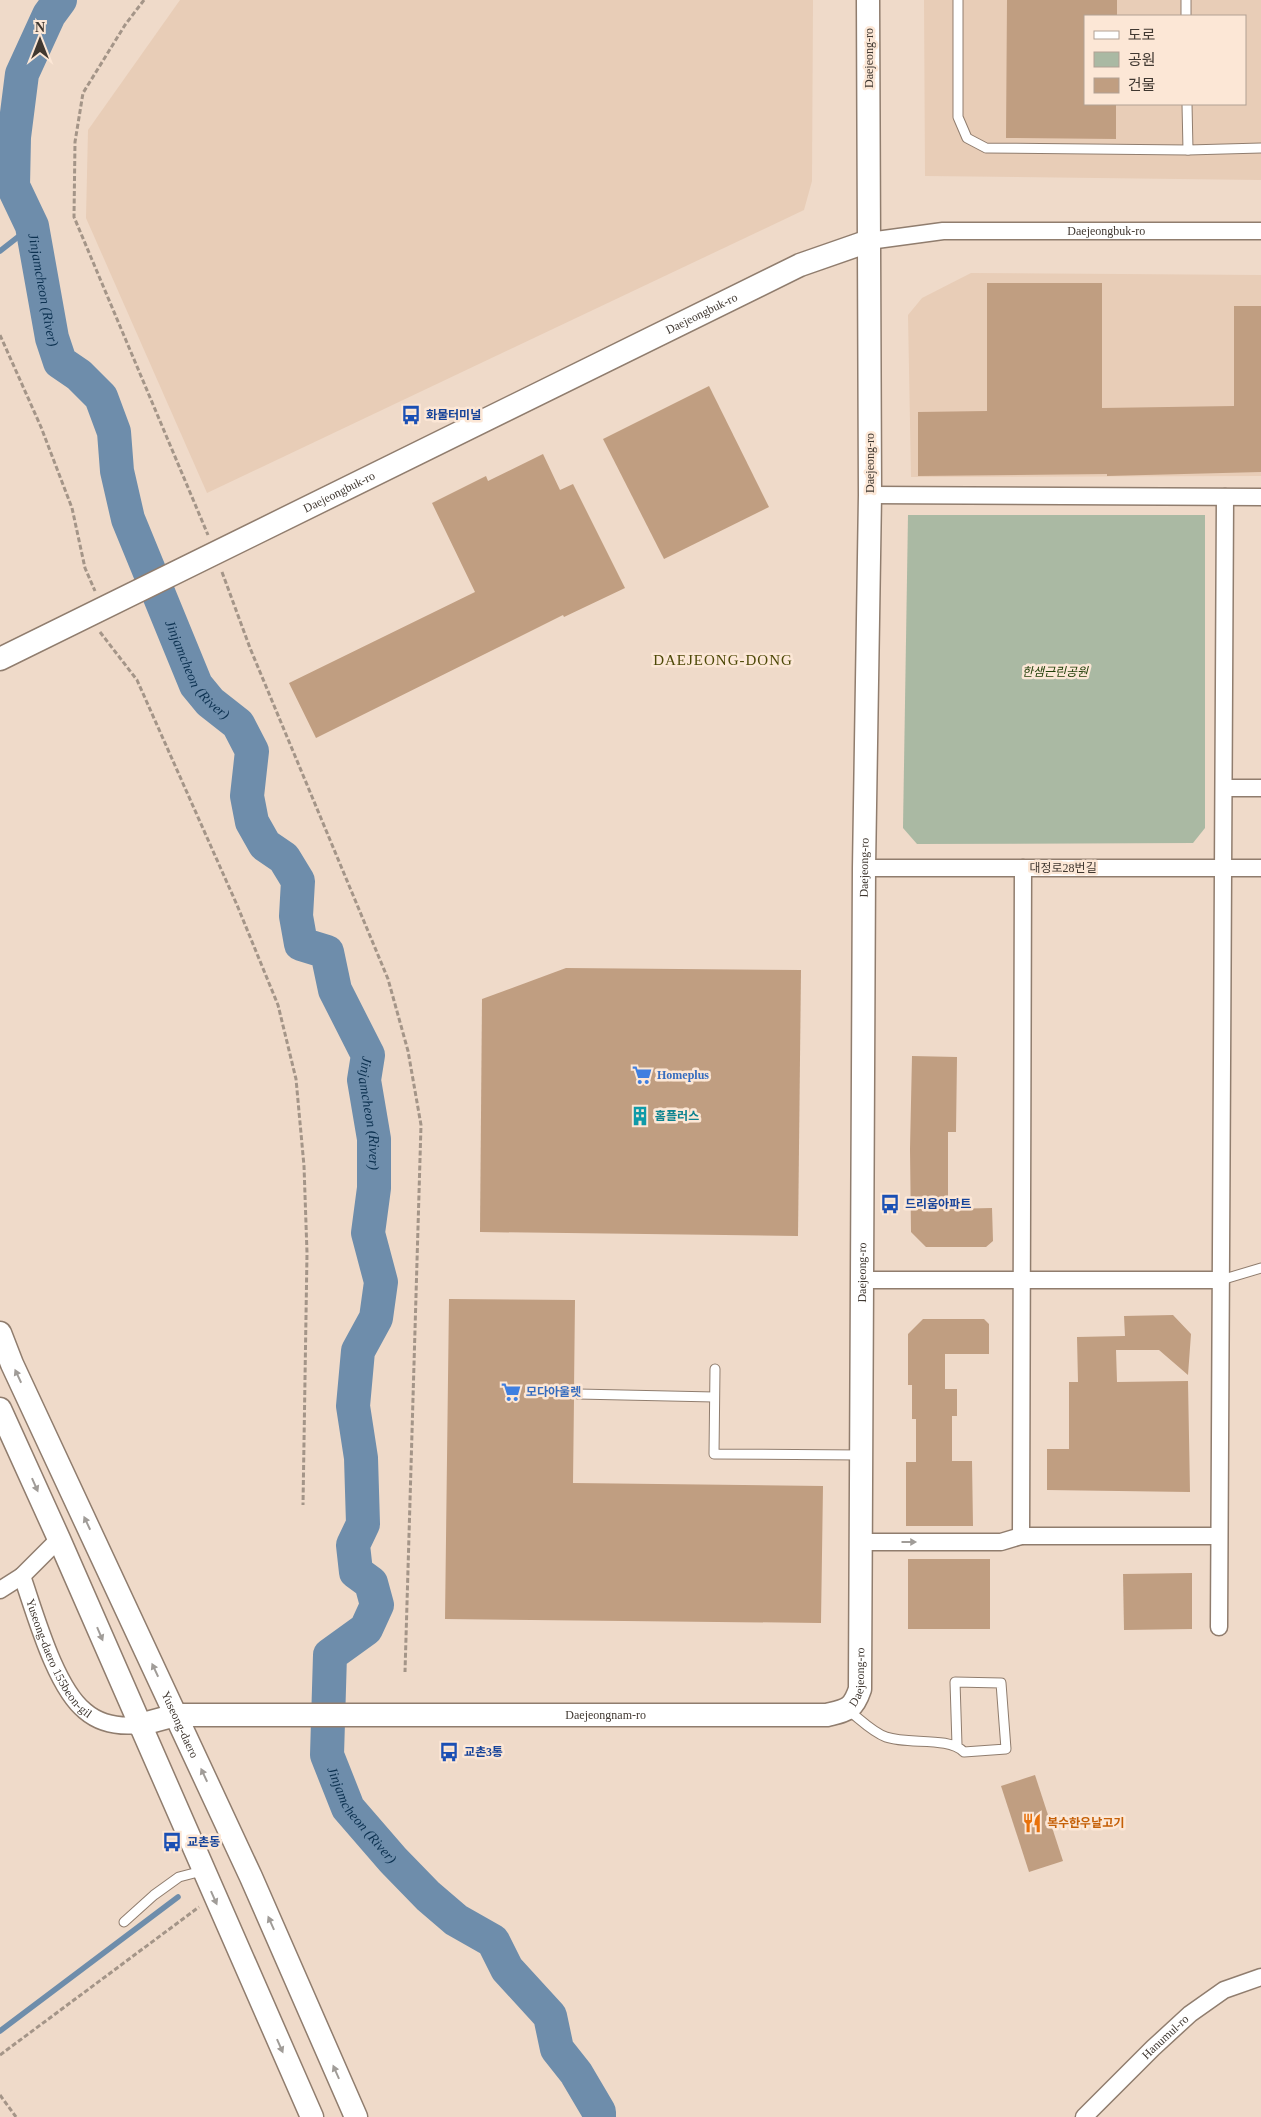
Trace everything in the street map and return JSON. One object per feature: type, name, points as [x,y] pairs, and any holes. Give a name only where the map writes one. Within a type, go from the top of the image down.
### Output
[{"type":"street","name":"Daejeong-ro","points":[[837,1712],[856,1700],[860,1689],[864,868],[870,495],[868,0]]},
{"type":"street","name":"Daejeongbuk-ro","points":[[102,608],[800,265],[869,241],[943,231],[1261,231]]},
{"type":"street","points":[[870,495],[1261,497]]},
{"type":"street","points":[[1219,1627],[1226,497]]},
{"type":"street","points":[[0,659],[102,608]]},
{"type":"street","points":[[1224,788],[1261,788]]},
{"type":"street","name":"대정로28번길","points":[[864,868],[1261,868]]},
{"type":"street","points":[[1021,1536],[1023,868]]},
{"type":"street","points":[[862,1280],[1221,1280]]},
{"type":"street","name":"Yuseong-daero","points":[[0,1334],[12,1364],[251,1877],[356,2117]]},
{"type":"street","points":[[0,1409],[59,1539],[202,1871],[312,2117]]},
{"type":"street","points":[[860,1542],[1001,1542],[1021,1536],[1219,1536]]},
{"type":"street","points":[[0,1590],[22,1576],[59,1539]]},
{"type":"street","name":"Yuseong-daero 155beon-gil","points":[[22,1576],[60,1677],[77,1703],[85,1712],[100,1721],[126,1726],[139,1725]]},
{"type":"street","name":"Daejeongnam-ro","points":[[176,1715],[837,1712]]},
{"type":"street","points":[[139,1725],[176,1715]]},
{"type":"street","name":"Hanumul-ro","points":[[1084,2117],[1190,2014],[1224,1990],[1261,1977]]},
{"type":"lane","points":[[958,0],[958,117],[967,138],[986,148],[1188,150],[1261,148]]},
{"type":"lane","points":[[1186,0],[1186,15]]},
{"type":"lane","points":[[1187,105],[1188,150]]},
{"type":"lane","points":[[1221,1280],[1261,1268]]},
{"type":"lane","points":[[715,1369],[714,1454],[860,1455]]},
{"type":"lane","points":[[578,1394],[714,1397]]},
{"type":"lane","points":[[837,1712],[885,1737],[957,1745],[964,1752],[1006,1749],[1001,1683],[955,1682],[957,1745]]},
{"type":"lane","points":[[124,1922],[154,1895],[179,1878],[202,1871]]},
{"type":"path","points":[[144,0],[119,33],[83,93],[75,142],[74,217],[215,552],[250,648],[388,979],[408,1051],[421,1125],[405,1672]]},
{"type":"path","points":[[0,336],[41,427],[72,508],[85,568],[102,608]]},
{"type":"path","points":[[106,642],[137,680],[238,905],[278,1005],[296,1079],[304,1166],[306,1253],[303,1505]]},
{"type":"path","points":[[0,2055],[193,1910],[215,1898]]},
{"type":"path","points":[[0,2095],[16,2117]]},
{"type":"shaded area","points":[[180,0],[813,0],[812,181],[804,210],[207,493],[86,218],[88,130]]},
{"type":"shaded area","points":[[924,0],[1261,0],[1261,180],[925,176]]},
{"type":"shaded area","points":[[971,273],[1261,275],[1261,476],[911,477],[908,315],[922,298]]},
{"type":"green space","name":"한샘근린공원","points":[[908,515],[1205,515],[1205,828],[1193,843],[917,844],[903,828]]},
{"type":"building","points":[[1007,0],[1117,0],[1117,15],[1084,15],[1084,105],[1116,105],[1116,139],[1006,138]]},
{"type":"building","points":[[987,283],[1102,283],[1102,408],[1234,406],[1234,306],[1261,306],[1261,472],[1107,476],[1107,474],[918,476],[918,412],[987,411]]},
{"type":"building","points":[[709,386],[769,507],[664,559],[603,439]]},
{"type":"building","points":[[543,454],[560,490],[573,484],[625,588],[564,617],[563,615],[316,738],[289,683],[475,592],[432,503],[486,476],[488,481]]},
{"type":"building","name":"홈플러스","points":[[566,968],[801,970],[798,1236],[480,1232],[482,999]]},
{"type":"building","points":[[912,1056],[957,1057],[956,1132],[948,1132],[948,1209],[992,1208],[993,1241],[986,1247],[926,1247],[911,1232]]},
{"type":"building","name":"모다아울렛","points":[[449,1299],[575,1300],[574,1389],[572,1394],[574,1399],[573,1483],[823,1486],[821,1623],[445,1619]]},
{"type":"building","points":[[1173,1315],[1191,1334],[1188,1375],[1159,1350],[1116,1350],[1117,1382],[1188,1381],[1190,1492],[1047,1490],[1047,1449],[1069,1449],[1069,1382],[1078,1382],[1077,1337],[1125,1336],[1124,1316]]},
{"type":"building","points":[[923,1319],[984,1319],[989,1324],[989,1354],[945,1354],[945,1389],[957,1389],[957,1416],[952,1416],[952,1461],[972,1461],[973,1526],[906,1526],[906,1462],[916,1462],[916,1419],[912,1419],[912,1385],[908,1385],[908,1334]]},
{"type":"building","points":[[908,1559],[990,1559],[990,1629],[908,1629]]},
{"type":"building","points":[[1192,1573],[1192,1629],[1124,1630],[1123,1574]]},
{"type":"building","name":"복수한우날고기","points":[[1035,1775],[1063,1861],[1029,1872],[1001,1786]]},
{"type":"waterway","name":"Jinjamcheon (River)","points":[[60,0],[49,15],[22,74],[14,137],[13,186],[32,226],[52,338],[60,362],[79,375],[101,397],[114,432],[117,471],[128,519],[196,685],[210,702],[238,724],[252,751],[247,796],[252,822],[265,845],[284,858],[298,881],[296,916],[301,944],[327,952],[335,990],[368,1055],[364,1080],[374,1139],[374,1188],[368,1233],[381,1282],[376,1318],[358,1351],[353,1406],[361,1458],[363,1524],[353,1545],[356,1572],[371,1583],[377,1605],[366,1629],[330,1655],[327,1755],[348,1808],[393,1860],[428,1896],[456,1920],[493,1941],[507,1969],[550,2016],[557,2049],[576,2073],[599,2112],[599,2117]]},
{"type":"waterway","points":[[0,251],[32,226]]},
{"type":"waterway","points":[[0,2031],[178,1897]]},
{"type":"place","name":"화물터미널","points":[[411,415]]},
{"type":"place","name":"Homeplus","points":[[642,1075]]},
{"type":"place","name":"홈플러스","points":[[640,1116]]},
{"type":"place","name":"드리움아파트","points":[[890,1204]]},
{"type":"place","name":"모다아울렛","points":[[511,1392]]},
{"type":"place","name":"교촌3통","points":[[449,1752]]},
{"type":"place","name":"복수한우날고기","points":[[1032,1823]]},
{"type":"place","name":"교촌동","points":[[172,1842]]},
{"type":"district","name":"DAEJEONG-DONG","points":[[723,660]]}]
